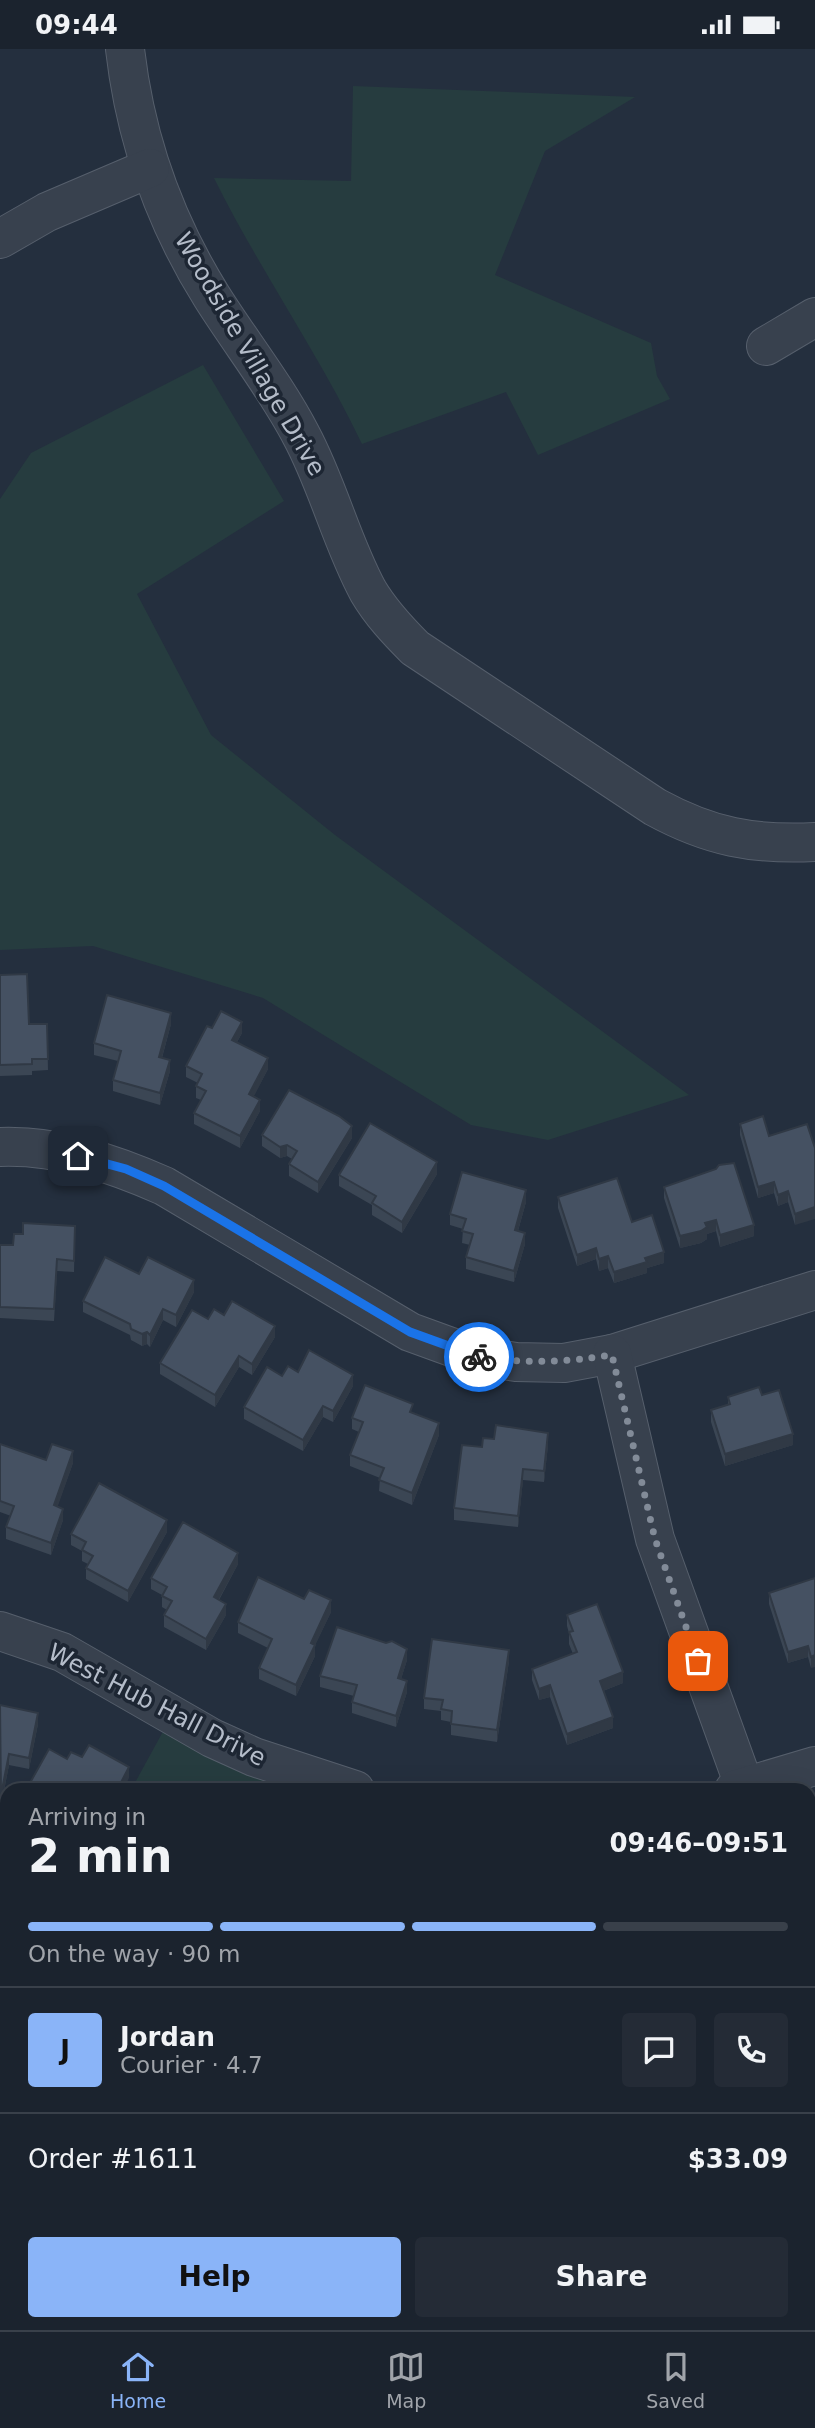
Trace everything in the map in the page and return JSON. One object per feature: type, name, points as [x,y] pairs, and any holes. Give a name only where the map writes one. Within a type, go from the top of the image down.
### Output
[{"type":"street","name":"Woodside Village Drive","points":[[125,49],[136,117],[150,168],[190,259],[300,433],[329,492],[368,591],[388,621],[415,648],[655,807],[690,826],[730,838],[774,844],[815,842]]},
{"type":"street","points":[[0,239],[47,212],[150,168]]},
{"type":"street","points":[[766,346],[815,317]]},
{"type":"street","points":[[0,1147],[38,1148],[103,1161],[164,1186],[410,1332],[476,1356],[516,1362],[564,1363],[612,1355],[815,1290]]},
{"type":"street","points":[[612,1355],[655,1539],[738,1783]]},
{"type":"street","name":"West Hub Hall Drive","points":[[0,1631],[62,1652],[212,1738],[254,1757],[334,1783]]},
{"type":"street","points":[[760,1783],[815,1766]]},
{"type":"green space","points":[[353,86],[635,97],[545,151],[495,275],[651,343],[657,376],[670,399],[538,455],[506,392],[362,444],[327,376],[214,178],[351,181]]},
{"type":"green space","points":[[203,365],[284,501],[137,594],[211,735],[335,835],[689,1095],[548,1140],[471,1125],[263,998],[93,946],[0,950],[0,499],[31,453]]},
{"type":"green space","points":[[172,1715],[334,1783],[135,1783]]},
{"type":"building","points":[[27,974],[29,1024],[47,1024],[48,1059],[32,1059],[32,1064],[0,1065],[0,975]]},
{"type":"building","points":[[107,995],[171,1013],[159,1057],[170,1060],[160,1093],[113,1080],[121,1051],[94,1043]]},
{"type":"building","points":[[221,1011],[242,1022],[232,1040],[268,1058],[249,1094],[260,1100],[240,1136],[194,1113],[206,1091],[196,1086],[202,1074],[186,1066],[207,1026],[212,1028]]},
{"type":"building","points":[[289,1090],[339,1116],[352,1126],[318,1182],[289,1164],[297,1151],[287,1145],[280,1147],[262,1135]]},
{"type":"building","points":[[763,1116],[769,1136],[807,1124],[815,1148],[815,1207],[795,1214],[788,1191],[778,1195],[774,1182],[758,1187],[740,1124]]},
{"type":"building","points":[[370,1123],[437,1162],[402,1222],[372,1203],[376,1196],[339,1175]]},
{"type":"building","points":[[734,1163],[754,1225],[720,1235],[716,1220],[705,1223],[707,1227],[701,1231],[680,1236],[664,1187],[716,1169],[719,1165]]},
{"type":"building","points":[[462,1172],[526,1190],[515,1230],[525,1233],[514,1271],[466,1257],[473,1234],[462,1231],[466,1219],[450,1214]]},
{"type":"building","points":[[617,1178],[632,1222],[652,1215],[664,1252],[645,1258],[647,1262],[614,1272],[608,1256],[599,1259],[596,1248],[577,1255],[558,1197]]},
{"type":"building","points":[[23,1223],[75,1226],[74,1261],[57,1259],[54,1309],[0,1307],[0,1245],[13,1245],[14,1234],[23,1234]]},
{"type":"building","points":[[105,1257],[139,1274],[148,1257],[194,1280],[176,1315],[163,1309],[150,1335],[147,1332],[142,1334],[131,1329],[130,1324],[83,1301]]},
{"type":"building","points":[[232,1301],[275,1326],[252,1364],[239,1356],[215,1395],[160,1363],[192,1310],[208,1319],[214,1309],[224,1315]]},
{"type":"building","points":[[309,1350],[353,1375],[333,1411],[323,1406],[303,1440],[244,1407],[267,1367],[282,1376],[288,1366],[298,1372]]},
{"type":"building","points":[[365,1385],[413,1404],[410,1412],[439,1423],[412,1493],[379,1480],[384,1468],[350,1455],[363,1422],[352,1418]]},
{"type":"building","points":[[759,1387],[762,1395],[779,1390],[793,1434],[725,1454],[711,1410],[730,1404],[728,1397]]},
{"type":"building","points":[[496,1425],[548,1433],[544,1471],[523,1469],[518,1516],[454,1508],[462,1445],[482,1447],[483,1438],[494,1439]]},
{"type":"building","points":[[0,1444],[46,1460],[52,1444],[73,1451],[54,1505],[63,1509],[51,1543],[6,1527],[14,1506],[0,1501]]},
{"type":"building","points":[[99,1483],[167,1520],[128,1591],[86,1568],[93,1556],[82,1550],[86,1542],[71,1534]]},
{"type":"building","points":[[183,1522],[238,1553],[214,1597],[226,1604],[206,1639],[164,1615],[172,1601],[162,1596],[167,1587],[151,1578]]},
{"type":"building","points":[[258,1577],[304,1599],[309,1590],[331,1600],[311,1643],[315,1645],[296,1685],[259,1668],[272,1639],[238,1622]]},
{"type":"building","points":[[815,1578],[815,1655],[811,1657],[808,1646],[788,1652],[769,1593]]},
{"type":"building","points":[[597,1604],[623,1672],[600,1681],[613,1717],[567,1734],[550,1685],[539,1689],[532,1669],[577,1652],[569,1632],[573,1631],[567,1615]]},
{"type":"building","points":[[337,1627],[386,1643],[392,1641],[407,1649],[398,1678],[407,1681],[396,1716],[352,1702],[357,1685],[320,1676]]},
{"type":"building","points":[[432,1639],[509,1650],[497,1730],[451,1724],[452,1711],[441,1709],[443,1700],[424,1698]]},
{"type":"building","points":[[0,1705],[38,1713],[29,1758],[9,1754],[3,1783],[1,1783]]},
{"type":"building","points":[[89,1745],[129,1767],[121,1783],[30,1783],[49,1749],[67,1759],[71,1752],[82,1757]]},
{"type":"way so far","points":[[479,1357],[516,1362],[564,1363],[612,1355],[655,1539],[698,1661]]},
{"type":"route","points":[[78,1156],[126,1169],[164,1186],[410,1332],[479,1357]]}]
